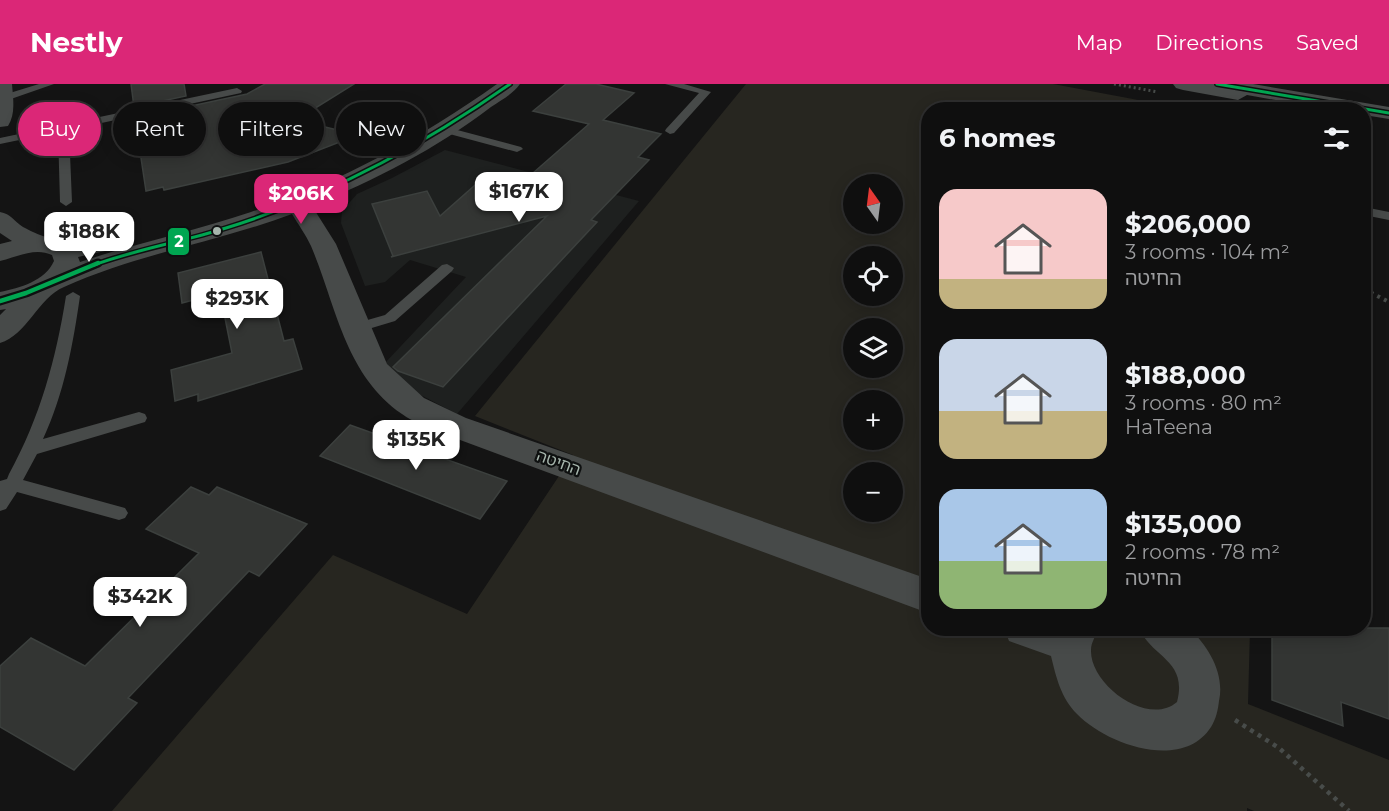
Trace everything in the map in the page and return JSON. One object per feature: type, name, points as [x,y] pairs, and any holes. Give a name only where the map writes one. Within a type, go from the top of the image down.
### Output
[{"type":"main road","points":[[1184,84],[1278,102]]},
{"type":"main road","points":[[1217,84],[1324,102]]},
{"type":"main road","points":[[1371,110],[1389,113]]},
{"type":"main road","points":[[1371,119],[1389,123]]},
{"type":"street","points":[[0,252],[27,245],[79,249],[101,245],[255,204],[300,189],[434,129],[488,84]]},
{"type":"street","points":[[0,301],[18,297],[103,261],[215,231],[298,204],[374,171],[434,129],[510,84]]},
{"type":"street","points":[[0,121],[2,89]]},
{"type":"street","name":"החיטה","points":[[298,204],[323,244],[375,371],[413,406],[455,426],[921,593]]},
{"type":"street","points":[[0,219],[14,232],[65,254],[66,261],[63,270],[45,285],[0,333]]},
{"type":"street","points":[[1076,637],[1071,662],[1088,697],[1104,712],[1125,724],[1146,730],[1166,731],[1183,725],[1195,715],[1201,700],[1201,683],[1195,667],[1185,651],[1167,636]]},
{"type":"lane","points":[[2,89],[49,84]]},
{"type":"lane","points":[[670,84],[709,88]]},
{"type":"lane","points":[[670,131],[709,88]]},
{"type":"lane","points":[[101,120],[237,91]]},
{"type":"lane","points":[[426,127],[517,148]]},
{"type":"lane","points":[[0,141],[18,137]]},
{"type":"lane","points":[[64,156],[66,202]]},
{"type":"lane","points":[[1371,212],[1389,216]]},
{"type":"lane","points":[[356,328],[390,318],[447,267]]},
{"type":"lane","points":[[0,504],[6,485],[33,449],[57,386],[64,358],[73,296]]},
{"type":"lane","points":[[33,449],[139,418]]},
{"type":"lane","points":[[6,485],[119,513]]},
{"type":"path","points":[[1371,293],[1389,302]]},
{"type":"path","points":[[1201,700],[1279,748],[1349,811]]},
{"type":"shaded area","points":[[746,84],[1053,84],[1149,102],[921,102],[921,636],[1250,636],[1248,704],[1389,760],[1389,811],[1254,811],[1247,808],[1247,811],[112,811],[333,555],[467,614],[573,455],[475,416]]},
{"type":"shaded area","points":[[445,150],[639,201],[457,414],[396,382],[384,364],[466,277],[410,260],[385,282],[365,286],[341,223],[342,211],[357,194]]},
{"type":"building","points":[[131,84],[184,84],[186,96],[158,102],[133,102]]},
{"type":"building","points":[[265,84],[354,84],[324,103],[218,102],[218,156],[304,156],[288,162],[164,190],[163,187],[146,191],[141,156],[206,156],[206,103],[247,94]]},
{"type":"building","points":[[566,84],[596,84],[634,93],[603,120],[661,134],[638,157],[649,160],[591,220],[597,222],[443,387],[398,371],[393,367],[547,216],[391,257],[393,256],[372,204],[427,191],[440,216],[483,178],[517,187],[589,124],[533,111]]},
{"type":"building","points":[[324,127],[336,130],[336,143],[324,148]]},
{"type":"building","points":[[261,252],[284,341],[293,339],[302,369],[198,401],[198,394],[175,401],[171,370],[232,353],[220,293],[182,303],[178,273]]},
{"type":"building","points":[[350,425],[507,481],[480,519],[320,456]]},
{"type":"building","points":[[191,487],[209,495],[217,487],[307,524],[259,576],[249,571],[128,698],[137,703],[74,770],[0,727],[0,666],[31,638],[85,666],[199,553],[146,529]]},
{"type":"building","points":[[1371,628],[1389,628],[1389,719],[1341,702],[1343,726],[1272,700],[1272,636],[1371,636]]},
{"type":"transit line","name":"2","points":[[0,301],[26,293],[101,262],[224,229],[300,202],[409,150],[510,84]]},
{"type":"transit line","name":"2","points":[[1217,84],[1324,102]]},
{"type":"transit line","name":"2","points":[[1371,110],[1389,113]]}]
